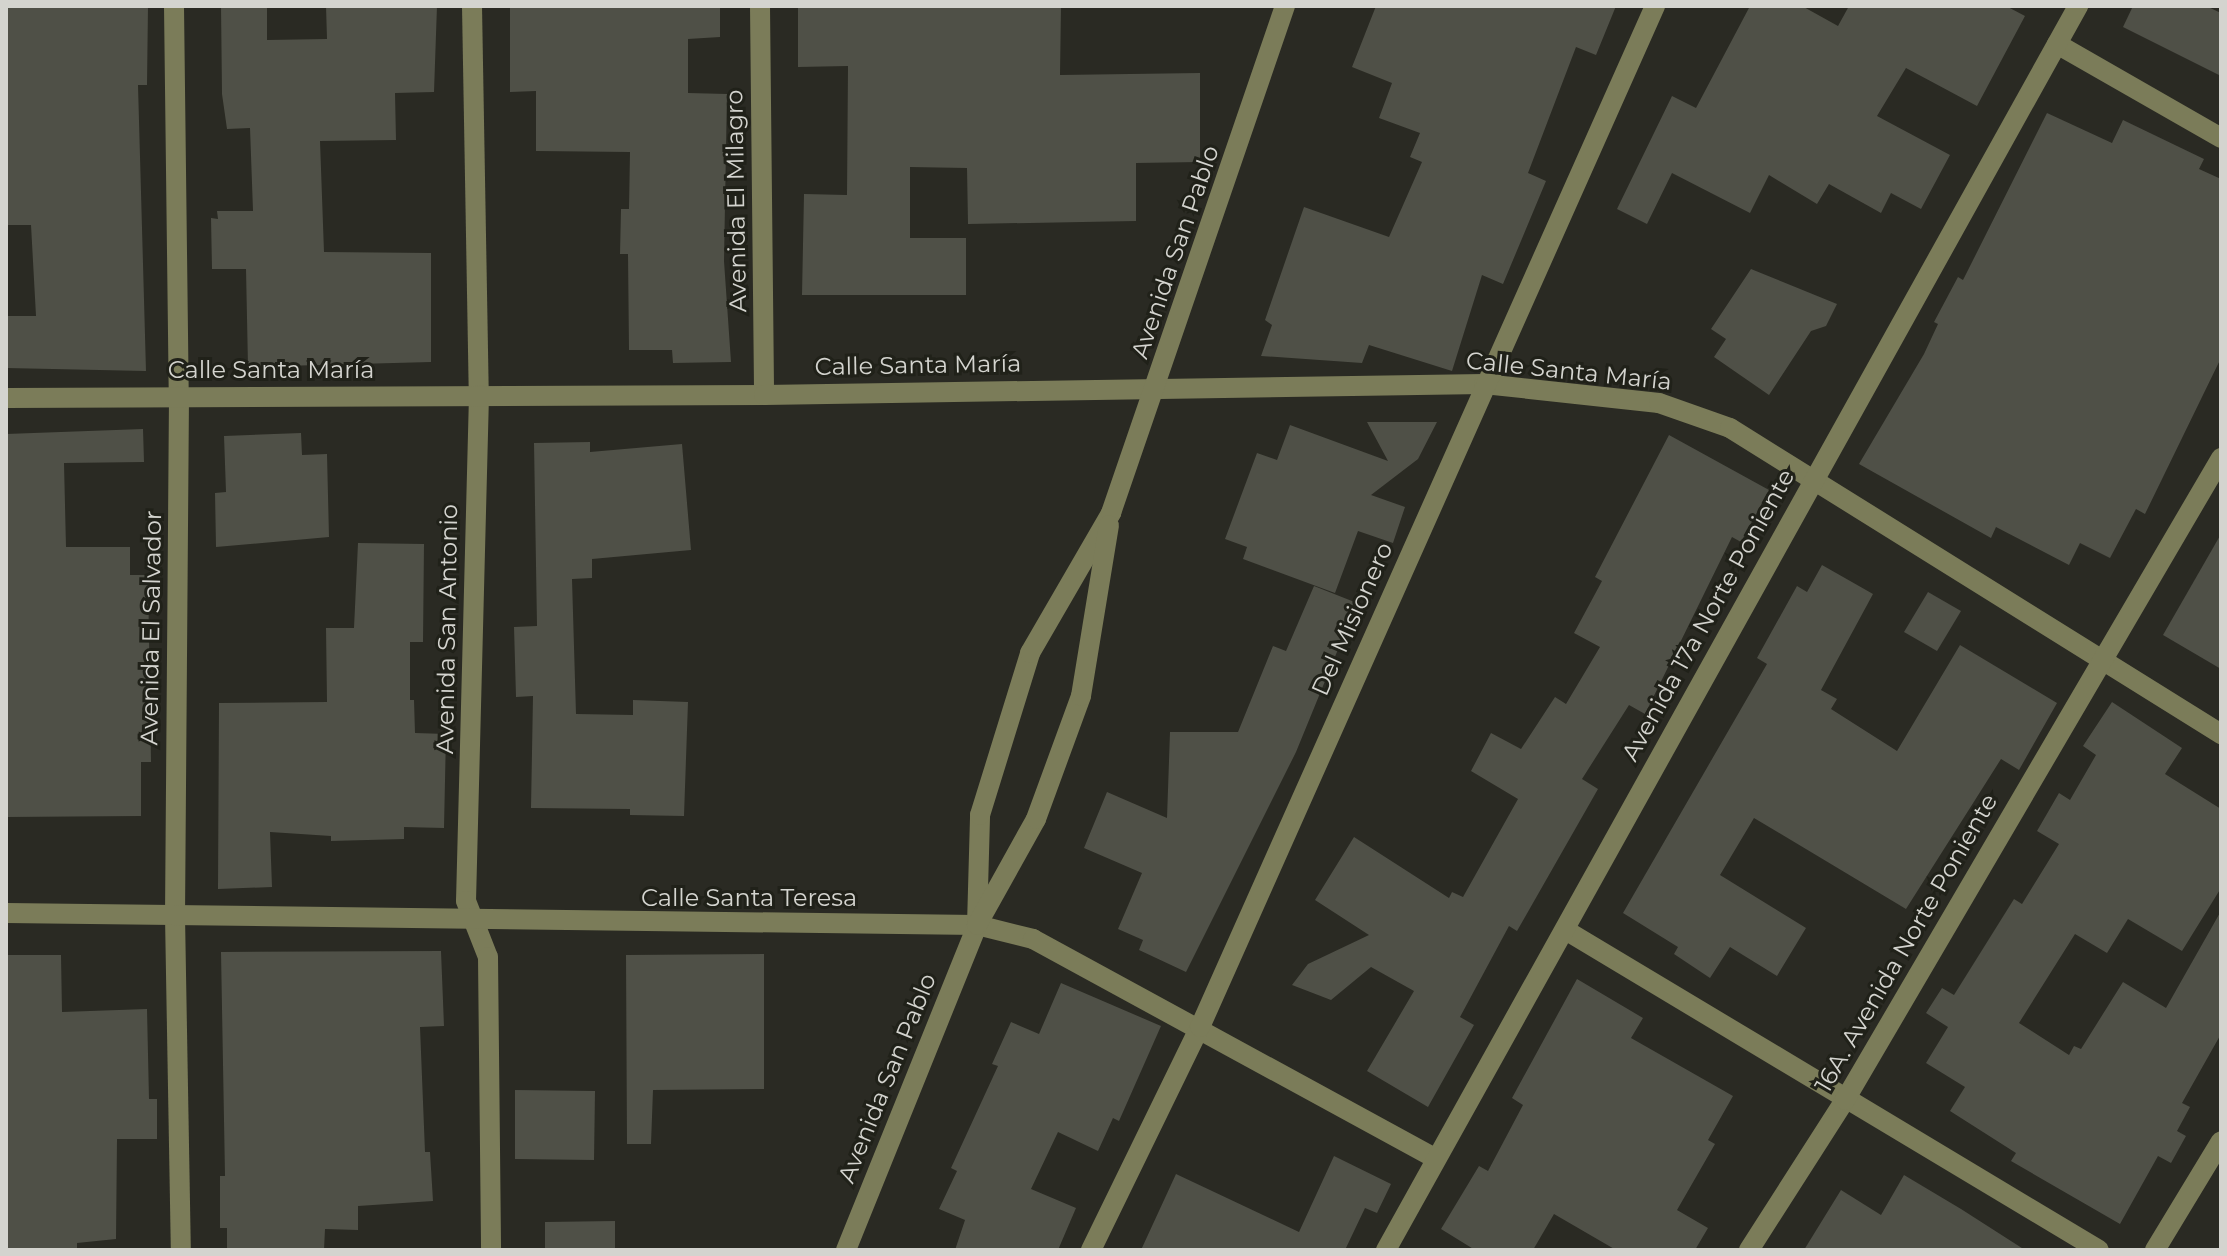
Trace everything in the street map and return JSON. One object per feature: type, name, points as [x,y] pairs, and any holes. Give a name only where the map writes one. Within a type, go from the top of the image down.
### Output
[{"type":"street","name":"Avenida El Salvador","points":[[174,6],[179,396],[175,916],[181,1250]]},
{"type":"street","name":"Avenida San Antonio","points":[[472,6],[479,395],[466,901],[488,957],[491,1250]]},
{"type":"street","name":"Avenida El Milagro","points":[[760,6],[764,395]]},
{"type":"street","name":"Avenida San Pablo","points":[[977,925],[980,815],[1030,653],[1111,513],[1285,6]]},
{"type":"street","name":"Del Misionero","points":[[1091,1250],[1200,1027],[1655,6]]},
{"type":"street","name":"Avenida 17a Norte Poniente","points":[[1386,1250],[1434,1158],[1567,931],[1812,478],[2078,6]]},
{"type":"street","points":[[2057,44],[2221,138]]},
{"type":"street","name":"Calle Santa María","points":[[6,398],[764,395],[1157,386],[1484,384],[1659,403],[1730,428],[2221,734]]},
{"type":"street","name":"16A. Avenida Norte Poniente","points":[[1749,1250],[1845,1100],[2221,458]]},
{"type":"street","name":"Avenida San Pablo","points":[[846,1250],[977,925],[1036,819],[1081,696],[1111,513]]},
{"type":"street","name":"Calle Santa Teresa","points":[[6,913],[474,922],[977,925],[1033,939],[1200,1027],[1434,1158]]},
{"type":"street","points":[[1567,931],[2099,1250]]},
{"type":"street","points":[[2155,1250],[2221,1141]]},
{"type":"building","points":[[6,6],[148,6],[147,85],[138,85],[146,371],[6,368],[6,316],[36,316],[31,225],[6,225]]},
{"type":"building","points":[[221,6],[267,6],[267,40],[327,39],[326,6],[437,6],[434,92],[395,93],[396,140],[320,141],[324,252],[431,253],[431,362],[248,367],[246,269],[212,269],[211,218],[218,219],[217,211],[253,211],[250,128],[227,129],[222,94]]},
{"type":"building","points":[[510,6],[720,6],[720,37],[688,39],[688,93],[727,94],[724,261],[731,362],[673,363],[672,350],[629,350],[628,254],[620,254],[621,209],[629,209],[630,152],[536,151],[536,91],[510,92]]},
{"type":"building","points":[[798,6],[1061,6],[1060,75],[1200,73],[1200,162],[1136,163],[1136,221],[968,224],[967,168],[910,167],[910,238],[966,238],[966,295],[802,295],[804,194],[847,195],[848,66],[798,67]]},
{"type":"building","points":[[1376,6],[1616,6],[1596,55],[1576,47],[1528,173],[1546,181],[1503,284],[1482,275],[1452,371],[1369,345],[1362,363],[1261,356],[1272,325],[1265,320],[1304,207],[1389,237],[1422,162],[1410,157],[1420,133],[1379,118],[1392,83],[1352,67]]},
{"type":"building","points":[[1750,6],[1802,6],[1838,26],[1849,6],[2006,6],[2025,16],[1977,106],[1906,68],[1877,116],[1950,155],[1921,209],[1891,193],[1881,213],[1829,184],[1817,204],[1769,175],[1750,213],[1672,173],[1647,224],[1617,209],[1672,96],[1696,108]]},
{"type":"building","points":[[2133,6],[2206,6],[2221,13],[2221,76],[2123,27]]},
{"type":"building","points":[[2047,113],[2112,143],[2123,120],[2204,159],[2199,169],[2221,179],[2221,358],[2145,514],[2136,509],[2110,558],[2080,543],[2069,565],[1996,527],[1991,538],[1859,464],[1924,354],[1938,324],[1934,322],[1958,277],[1963,280]]},
{"type":"building","points":[[1751,269],[1837,304],[1826,326],[1811,331],[1769,395],[1714,357],[1726,339],[1711,329]]},
{"type":"building","points":[[1367,422],[1437,422],[1418,459],[1371,495],[1405,507],[1393,543],[1358,531],[1335,593],[1243,559],[1247,547],[1225,539],[1257,453],[1277,460],[1290,425],[1388,461]]},
{"type":"building","points":[[143,429],[144,462],[64,463],[66,547],[130,547],[130,575],[148,575],[151,762],[141,762],[141,816],[6,817],[6,434]]},
{"type":"building","points":[[301,433],[302,455],[327,454],[329,537],[216,547],[215,493],[226,492],[224,436]]},
{"type":"building","points":[[1669,435],[1769,490],[1741,542],[1732,537],[1645,714],[1629,705],[1582,779],[1598,789],[1517,931],[1509,926],[1460,1017],[1474,1025],[1428,1107],[1367,1071],[1414,991],[1371,967],[1331,1000],[1292,985],[1308,964],[1369,935],[1315,900],[1354,837],[1449,898],[1452,892],[1463,897],[1518,799],[1471,771],[1491,733],[1521,749],[1555,697],[1566,704],[1600,647],[1574,633],[1602,581],[1595,577]]},
{"type":"building","points":[[590,442],[590,452],[682,444],[691,550],[592,559],[592,578],[572,579],[576,714],[633,715],[633,700],[688,702],[684,816],[630,815],[630,809],[531,808],[533,696],[516,697],[514,627],[537,626],[534,443]]},
{"type":"building","points":[[2221,534],[2221,669],[2163,635]]},
{"type":"building","points":[[358,543],[424,544],[423,642],[410,642],[410,700],[414,700],[415,733],[446,734],[444,828],[404,827],[404,839],[331,841],[331,836],[270,832],[272,887],[218,889],[219,703],[327,702],[326,628],[354,628]]},
{"type":"building","points":[[1822,565],[1873,594],[1821,690],[1837,699],[1831,709],[1897,751],[1960,645],[2057,703],[2019,770],[2001,759],[1906,909],[1754,818],[1720,875],[1806,928],[1777,976],[1730,947],[1710,978],[1674,954],[1678,947],[1623,913],[1767,664],[1757,658],[1797,586],[1807,592]]},
{"type":"building","points":[[1314,586],[1357,603],[1296,752],[1186,972],[1139,950],[1143,940],[1118,929],[1142,873],[1084,848],[1107,792],[1167,818],[1170,732],[1238,732],[1273,646],[1286,651]]},
{"type":"building","points":[[1928,592],[1961,611],[1937,651],[1904,632]]},
{"type":"building","points":[[2112,702],[2182,748],[2165,774],[2221,809],[2221,888],[2182,951],[2128,919],[2107,953],[2075,934],[2019,1023],[2069,1055],[2074,1046],[2081,1049],[2123,982],[2166,1008],[2221,911],[2221,1034],[2182,1103],[2190,1107],[2177,1131],[2186,1136],[2171,1163],[2158,1156],[2120,1224],[2011,1161],[2016,1153],[1950,1111],[1965,1087],[1926,1063],[1948,1027],[1926,1013],[1942,988],[1954,995],[2014,899],[2022,904],[2059,844],[2037,831],[2059,793],[2070,800],[2096,755],[2083,746]]},
{"type":"building","points":[[441,951],[444,1026],[420,1027],[425,1152],[430,1152],[433,1201],[358,1206],[358,1230],[325,1229],[324,1250],[227,1250],[227,1228],[220,1228],[220,1176],[225,1176],[221,952]]},
{"type":"building","points":[[764,954],[764,1089],[653,1090],[651,1144],[627,1144],[626,955]]},
{"type":"building","points":[[6,955],[61,955],[62,1012],[147,1009],[149,1099],[157,1099],[157,1139],[117,1139],[116,1239],[77,1243],[77,1250],[6,1250]]},
{"type":"building","points":[[1577,979],[1643,1018],[1631,1038],[1733,1096],[1708,1140],[1715,1144],[1677,1210],[1708,1228],[1695,1250],[1616,1250],[1554,1214],[1533,1250],[1475,1250],[1441,1229],[1479,1166],[1488,1171],[1523,1105],[1512,1098]]},
{"type":"building","points":[[1061,983],[1161,1026],[1119,1121],[1113,1118],[1098,1151],[1058,1132],[1031,1189],[1076,1208],[1058,1250],[955,1250],[965,1220],[939,1209],[957,1171],[951,1168],[998,1066],[992,1064],[1011,1022],[1039,1034]]},
{"type":"building","points":[[515,1090],[595,1091],[594,1160],[515,1159]]},
{"type":"building","points":[[1334,1156],[1391,1184],[1377,1213],[1365,1208],[1345,1250],[1141,1250],[1176,1174],[1299,1232]]},
{"type":"building","points":[[1904,1175],[2025,1250],[1804,1250],[1841,1190],[1881,1215]]},
{"type":"building","points":[[615,1221],[615,1250],[545,1250],[545,1222]]}]
